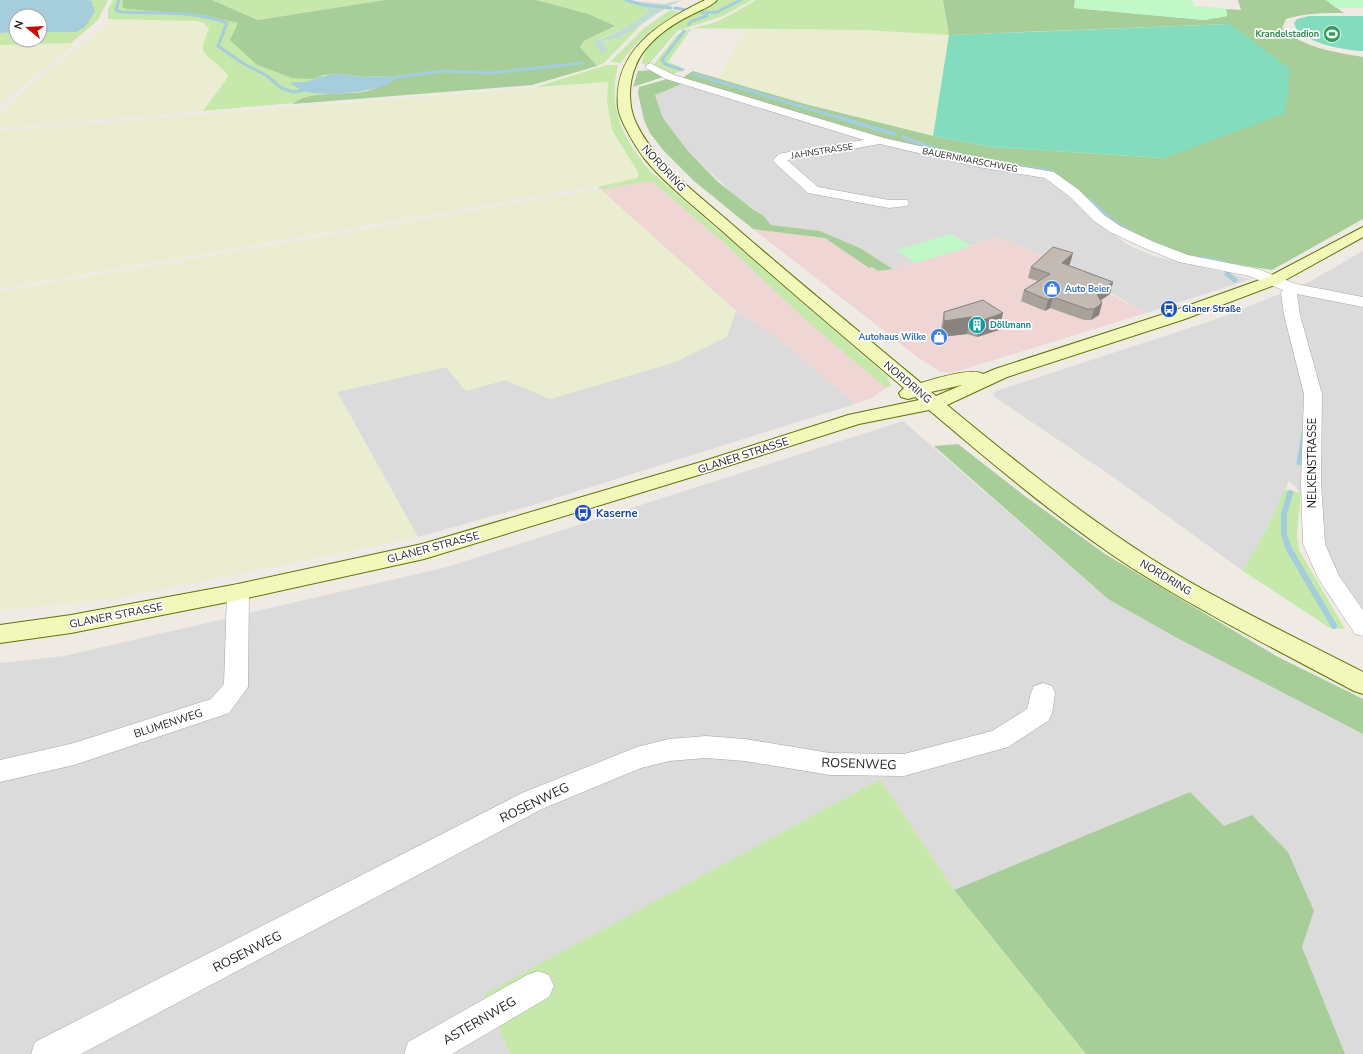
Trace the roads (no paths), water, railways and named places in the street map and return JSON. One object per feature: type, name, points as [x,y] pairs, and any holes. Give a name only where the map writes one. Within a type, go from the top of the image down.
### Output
[{"type":"main road","name":"NORDRING","points":[[712,0],[680,16],[662,28],[646,42],[633,59],[628,72],[623,96],[624,108],[630,124],[649,154],[680,186],[743,242],[925,396],[1068,512],[1140,562],[1233,616],[1363,684]]},
{"type":"main road","name":"GLANER STRASSE","points":[[0,634],[72,624],[238,592],[424,551],[708,466],[925,396],[958,394],[1001,374],[1179,315],[1274,280],[1363,232]]},
{"type":"street","name":"BAUERNMARSCHWEG","points":[[650,66],[673,78],[881,141],[978,163],[1049,175],[1074,193],[1099,218],[1115,229],[1149,245],[1184,259],[1253,272],[1292,288],[1363,302]]},
{"type":"street","name":"JAHNSTRASSE","points":[[881,141],[783,157],[780,160],[813,190],[889,204],[902,204]]},
{"type":"street","name":"NELKENSTRASSE","points":[[1292,288],[1289,294],[1292,315],[1313,394],[1311,482],[1314,544],[1329,578],[1363,628]]},
{"type":"street","name":"BLUMENWEG","points":[[0,771],[74,754],[220,706],[236,687],[238,592]]},
{"type":"street","name":"ROSENWEG","points":[[47,1054],[532,801],[583,779],[638,758],[669,750],[706,747],[745,750],[830,764],[904,765],[999,740],[1039,714],[1043,693]]},
{"type":"street","name":"ASTERNWEG","points":[[420,1054],[538,986]]},
{"type":"water","points":[[0,0],[87,0],[91,1],[95,11],[85,27],[76,32],[48,32],[48,8],[8,8],[8,32],[0,33]]},
{"type":"water","points":[[344,74],[362,77],[385,76],[394,80],[377,88],[337,94],[312,93],[304,91],[290,83],[307,82],[326,76]]},
{"type":"waterway","points":[[119,0],[116,10],[121,12],[188,14],[227,23],[218,46],[244,64],[266,75],[281,88],[293,92],[311,89]]},
{"type":"waterway","points":[[626,0],[643,5],[671,8]]},
{"type":"waterway","points":[[702,13],[717,12],[741,0]]},
{"type":"waterway","points":[[675,8],[686,10]]},
{"type":"waterway","points":[[689,24],[692,21],[707,16],[706,13]]},
{"type":"waterway","points":[[682,70],[665,64],[662,60],[684,31]]},
{"type":"waterway","points":[[383,79],[441,71],[491,73],[582,63]]},
{"type":"waterway","points":[[693,74],[840,118]]},
{"type":"waterway","points":[[837,117],[894,134]]},
{"type":"waterway","points":[[903,137],[938,150],[966,157]]},
{"type":"waterway","points":[[1022,167],[1051,171]]},
{"type":"waterway","points":[[1089,200],[1111,220],[1129,231]]},
{"type":"waterway","points":[[1201,258],[1223,262]]},
{"type":"waterway","points":[[1227,274],[1235,280]]},
{"type":"waterway","points":[[1299,463],[1304,433]]},
{"type":"waterway","points":[[1290,493],[1284,514],[1284,535],[1289,549],[1334,626]]},
{"type":"place","name":"Krandelstadion","points":[[1332,34]]},
{"type":"place","name":"Auto Beier","points":[[1052,289]]},
{"type":"place","name":"Glaner Straße","points":[[1169,309]]},
{"type":"place","name":"Döllmann","points":[[977,325]]},
{"type":"place","name":"Autohaus Wilke","points":[[939,337]]},
{"type":"place","name":"Kaserne","points":[[583,513]]}]
